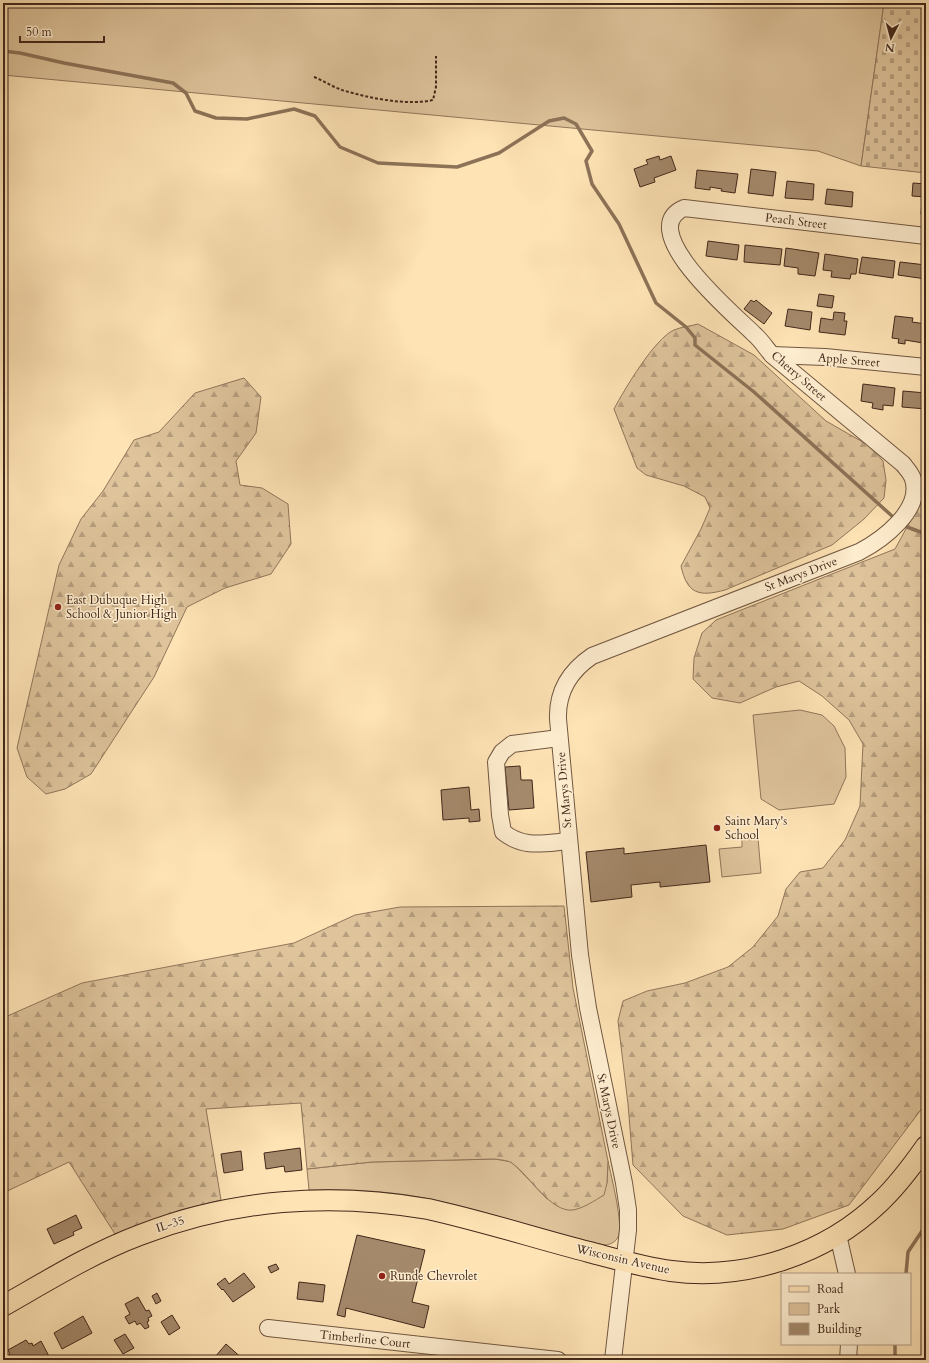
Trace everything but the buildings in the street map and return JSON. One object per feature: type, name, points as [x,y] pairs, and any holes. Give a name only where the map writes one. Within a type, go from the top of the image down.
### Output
[{"type":"main road","name":"Wisconsin Avenue","points":[[353,1200],[398,1204],[448,1214],[625,1262],[673,1271],[728,1272],[758,1267],[792,1257],[838,1235],[865,1215],[893,1190],[926,1146]]},
{"type":"main road","name":"IL-35","points":[[3,1306],[102,1251],[174,1222],[207,1213],[257,1204],[303,1200],[353,1200]]},
{"type":"street","name":"Peach Street","points":[[671,219],[678,211],[684,208],[926,236]]},
{"type":"street","name":"Cherry Street","points":[[671,219],[669,227],[670,235],[694,274],[738,320],[754,334],[772,355],[902,464],[909,472],[913,479],[912,502],[894,527]]},
{"type":"street","name":"Apple Street","points":[[772,355],[825,357],[926,367]]},
{"type":"street","name":"St Marys Drive","points":[[613,1360],[625,1262],[628,1210],[624,1183],[588,1008],[580,955],[559,738],[557,713],[559,699],[571,674],[592,656],[859,552],[874,544],[894,527]]},
{"type":"street","points":[[559,738],[512,744],[502,752],[496,762],[500,815],[503,832],[511,839],[527,844],[569,841]]},
{"type":"street","points":[[838,1235],[847,1273]]},
{"type":"street","name":"Timberline Court","points":[[268,1328],[558,1360]]},
{"type":"street","points":[[848,1360],[849,1345]]},
{"type":"path","points":[[314,77],[342,90],[400,102],[422,103],[433,100],[436,87],[436,56]]},
{"type":"green space","points":[[3,3],[884,3],[861,166],[818,151],[3,75]]},
{"type":"green space","points":[[884,3],[926,3],[926,173],[861,166]]},
{"type":"green space","points":[[698,324],[754,355],[826,421],[868,445],[883,461],[886,480],[884,498],[864,519],[832,545],[725,590],[708,593],[701,593],[691,588],[687,583],[681,566],[701,529],[710,508],[705,497],[684,486],[646,475],[637,468],[614,409],[641,365],[658,343],[674,330]]},
{"type":"green space","points":[[244,378],[261,397],[256,433],[236,461],[240,485],[262,488],[288,504],[291,544],[271,574],[225,588],[187,607],[154,677],[91,774],[65,789],[46,794],[27,777],[17,748],[59,565],[81,519],[103,491],[134,440],[159,432],[195,393]]},
{"type":"green space","points":[[926,473],[926,1103],[849,1205],[783,1229],[727,1235],[683,1216],[633,1165],[628,1104],[618,1021],[623,1001],[647,991],[685,983],[728,967],[753,947],[778,916],[786,889],[800,872],[823,868],[845,840],[860,806],[863,744],[849,720],[822,696],[799,681],[776,687],[740,703],[712,698],[693,679],[694,658],[702,633],[716,620],[895,549],[925,494],[922,476]]},
{"type":"green space","points":[[800,710],[822,715],[834,726],[845,748],[846,777],[834,804],[779,810],[761,799],[753,715]]},
{"type":"green space","points":[[758,838],[761,873],[722,877],[719,849],[742,847],[742,839]]},
{"type":"green space","points":[[564,906],[573,988],[608,1161],[607,1183],[604,1195],[589,1204],[573,1210],[557,1206],[549,1200],[519,1169],[507,1161],[495,1159],[372,1162],[307,1169],[301,1103],[206,1109],[221,1200],[180,1210],[115,1234],[69,1162],[3,1193],[3,1018],[82,983],[294,943],[355,915],[400,907]]},
{"type":"green space","points":[[495,1159],[512,1162],[547,1199],[607,1183],[608,1161],[618,1212],[619,1231],[617,1239],[612,1243],[603,1245],[561,1235],[480,1211],[407,1195],[358,1190],[309,1190],[307,1169],[372,1162]]},
{"type":"waterway","points":[[3,51],[173,83],[186,93],[195,111],[216,118],[247,119],[294,109],[315,116],[340,147],[378,163],[457,167],[499,153],[549,121],[564,118],[576,124],[592,151],[586,161],[592,184],[619,224],[656,303],[686,327],[695,338],[695,345],[754,392],[892,516]]},
{"type":"waterway","points":[[907,527],[926,534]]},
{"type":"waterway","points":[[906,1273],[908,1252],[926,1225]]},
{"type":"waterway","points":[[895,1345],[895,1360]]},
{"type":"place","name":"East Dubuque High School & Junior High","points":[[58,607]]},
{"type":"place","name":"Saint Mary's School","points":[[717,828]]},
{"type":"place","name":"Runde Chevrolet","points":[[382,1276]]}]
